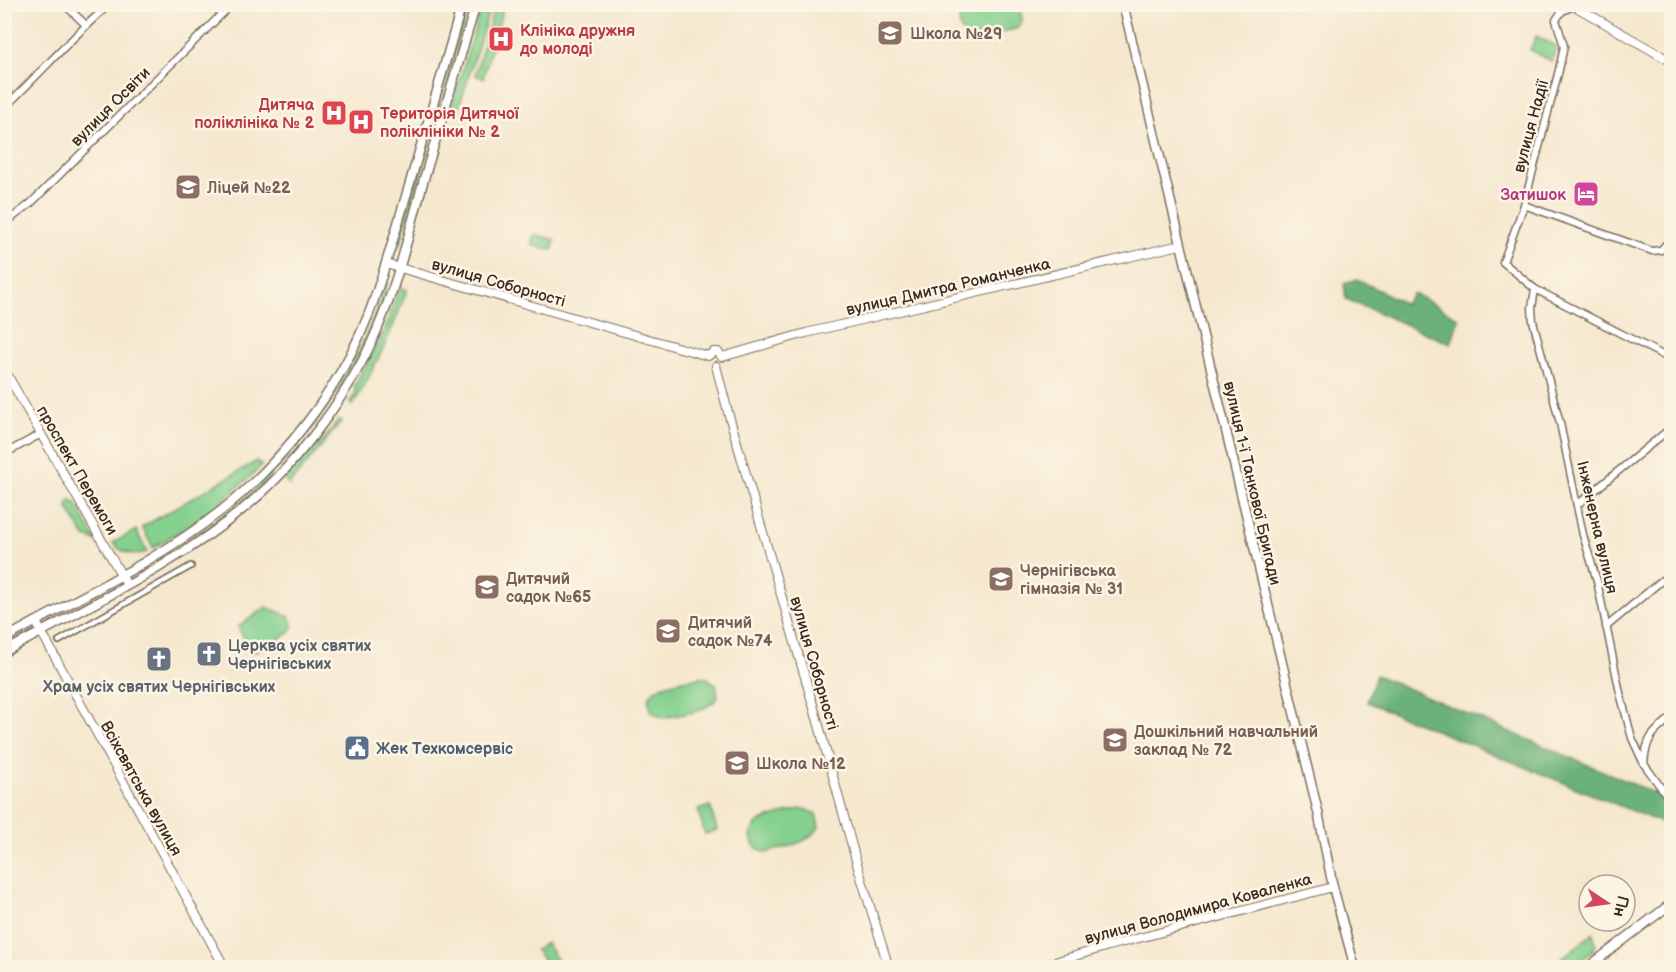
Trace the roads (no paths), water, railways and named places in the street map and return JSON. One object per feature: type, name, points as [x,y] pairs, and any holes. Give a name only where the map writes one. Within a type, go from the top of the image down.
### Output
[{"type":"main road","points":[[4,639],[121,574],[222,510],[250,486],[287,447],[322,399],[350,355],[367,318],[386,264],[462,4]]},
{"type":"main road","points":[[4,652],[127,585],[187,549],[234,516],[278,477],[333,408],[377,331],[399,267],[476,4]]},
{"type":"main road","name":"вулиця 1-ї Танкової Бригади","points":[[1123,4],[1355,968]]},
{"type":"main road","points":[[1587,968],[1671,903]]},
{"type":"street","points":[[64,4],[86,25]]},
{"type":"street","points":[[4,108],[69,45],[86,25],[110,4]]},
{"type":"street","name":"вулиця Освіти","points":[[4,224],[30,204],[232,4]]},
{"type":"street","points":[[1574,5],[1671,62]]},
{"type":"street","name":"вулиця Надії","points":[[1535,289],[1503,262],[1524,205],[1564,46],[1556,20],[1562,11],[1574,5]]},
{"type":"street","points":[[1524,205],[1652,251],[1661,250],[1668,242],[1671,231]]},
{"type":"street","name":"вулиця Дмитра Романченка","points":[[722,357],[806,333],[1180,245]]},
{"type":"street","name":"вулиця Соборності","points":[[386,264],[708,356]]},
{"type":"street","points":[[1535,289],[1671,360]]},
{"type":"street","name":"Інженерна вулиця","points":[[1535,289],[1532,308],[1533,321],[1560,423],[1583,535],[1597,581],[1626,716],[1632,738],[1644,764],[1671,803]]},
{"type":"street","name":"вулиця Соборності","points":[[708,356],[715,351],[722,357]]},
{"type":"street","name":"вулиця Соборності","points":[[708,356],[710,364],[716,366],[855,858],[889,968]]},
{"type":"street","points":[[716,366],[720,364],[722,357]]},
{"type":"street","name":"проспект Перемоги","points":[[4,369],[127,585]]},
{"type":"street","points":[[1577,505],[1671,427]]},
{"type":"street","points":[[4,454],[41,434]]},
{"type":"street","points":[[59,641],[139,599],[191,566]]},
{"type":"street","points":[[1606,627],[1671,572]]},
{"type":"street","name":"Всіхсвятська вулиця","points":[[36,622],[225,968]]},
{"type":"street","points":[[1644,764],[1645,748],[1651,735],[1671,717]]},
{"type":"street","name":"вулиця Володимира Коваленка","points":[[1035,968],[1114,944],[1334,887]]},
{"type":"place","name":"Школа №29","points":[[890,33]]},
{"type":"place","name":"Клініка дружня до молоді","points":[[501,39]]},
{"type":"place","name":"Дитяча поліклініка № 2","points":[[334,113]]},
{"type":"place","name":"Територія Дитячої поліклініки № 2","points":[[361,122]]},
{"type":"place","name":"Ліцей №22","points":[[188,187]]},
{"type":"place","name":"Затишок","points":[[1586,194]]},
{"type":"place","name":"Чернігівська гімназія № 31","points":[[1001,579]]},
{"type":"place","name":"Дитячий садок №65","points":[[487,587]]},
{"type":"place","name":"Дитячий садок №74","points":[[668,631]]},
{"type":"place","name":"Церква усіх святих Чернігівських","points":[[209,654]]},
{"type":"place","name":"Храм усіх святих Чернігівських","points":[[159,659]]},
{"type":"place","name":"Дошкільний навчальний заклад № 72","points":[[1115,740]]},
{"type":"place","name":"Жек Техкомсервіс","points":[[357,748]]},
{"type":"place","name":"Школа №12","points":[[737,763]]}]
